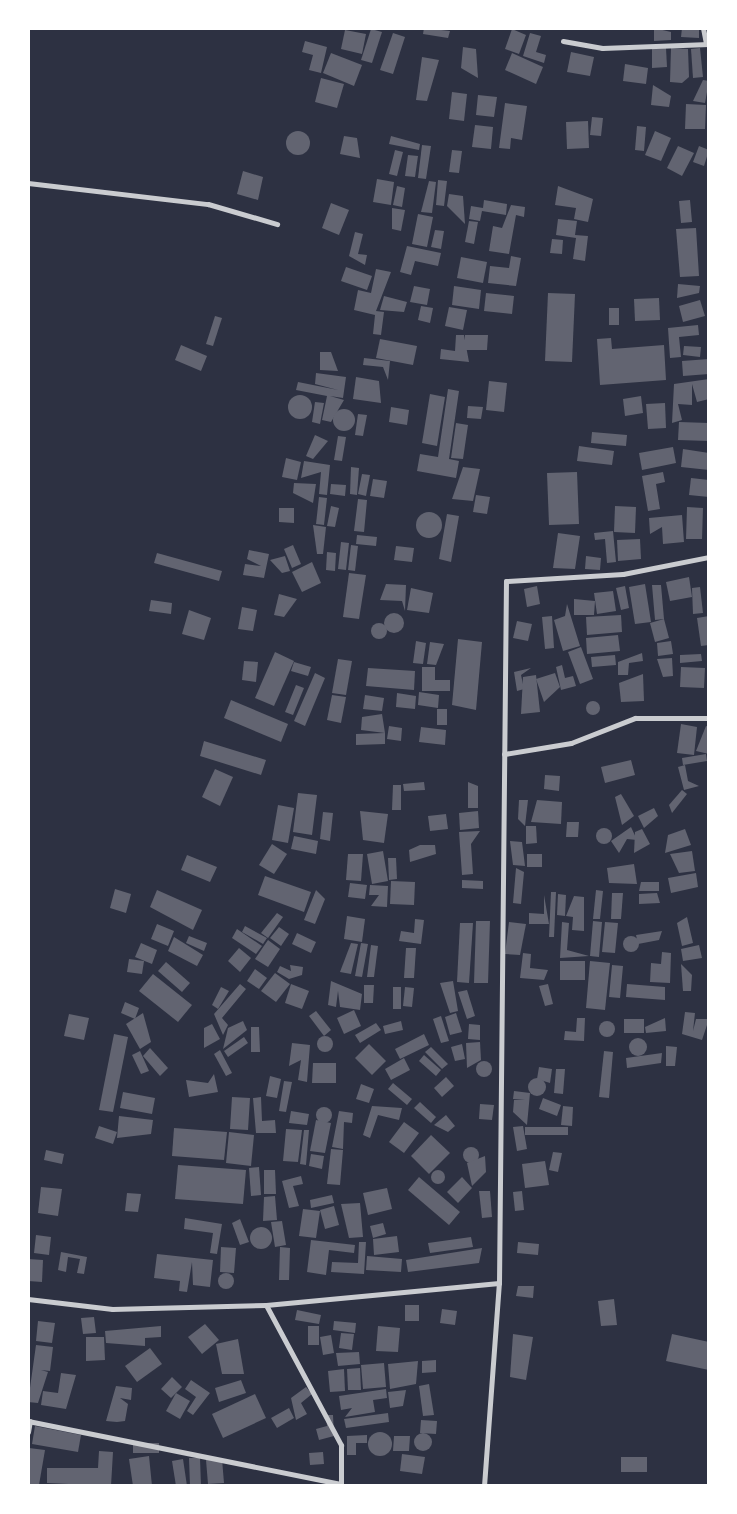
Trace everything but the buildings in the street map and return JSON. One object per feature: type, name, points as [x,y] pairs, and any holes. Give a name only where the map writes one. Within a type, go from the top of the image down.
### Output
[{"type":"street","points":[[563,41],[602,48],[707,44],[703,28]]},
{"type":"street","points":[[28,183],[208,204],[277,224]]},
{"type":"street","points":[[484,1486],[499,1283],[506,581],[623,574],[709,557]]},
{"type":"street","points":[[504,754],[571,743],[635,718],[709,718]]},
{"type":"street","points":[[28,1299],[92,1309],[266,1305],[499,1283]]},
{"type":"street","points":[[28,1432],[29,1421],[341,1485],[341,1445],[266,1305]]}]
